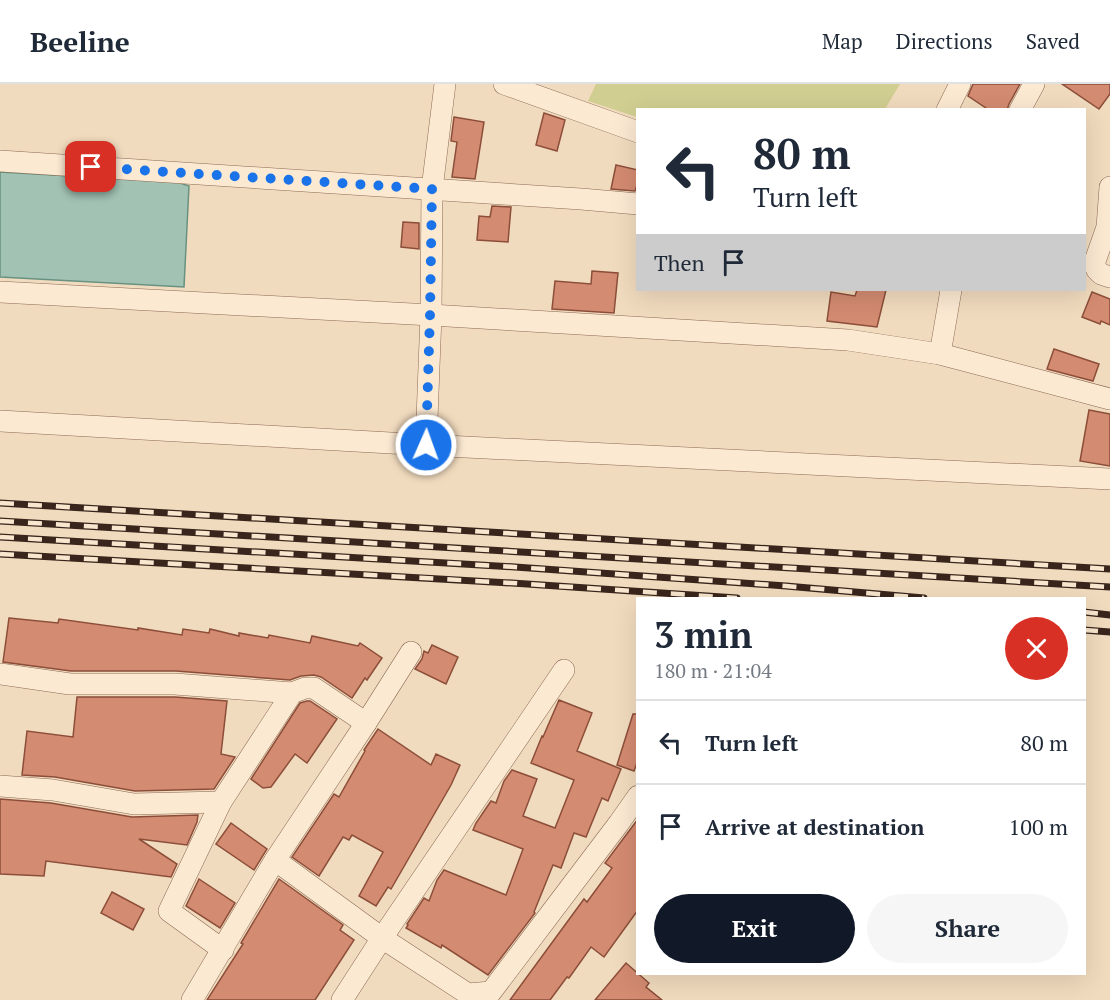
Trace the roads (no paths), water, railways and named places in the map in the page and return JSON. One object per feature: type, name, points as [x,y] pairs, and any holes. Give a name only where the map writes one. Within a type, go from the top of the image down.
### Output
[{"type":"street","points":[[426,445],[432,189],[445,84]]},
{"type":"street","points":[[504,84],[636,131]]},
{"type":"street","points":[[948,108],[960,84]]},
{"type":"street","points":[[1021,108],[1034,84]]},
{"type":"street","points":[[0,161],[636,204]]},
{"type":"street","points":[[1110,187],[1107,227],[1095,264],[1101,274],[1110,277]]},
{"type":"street","points":[[940,354],[951,291]]},
{"type":"street","points":[[0,292],[849,340],[940,354],[1110,399]]},
{"type":"street","points":[[0,421],[1110,479]]},
{"type":"street","points":[[192,1000],[275,860],[411,652]]},
{"type":"street","points":[[342,1000],[564,670]]},
{"type":"street","points":[[0,675],[70,684],[175,684],[292,693],[304,688],[314,688],[366,723]]},
{"type":"street","points":[[223,950],[169,911],[221,802],[292,693]]},
{"type":"street","points":[[0,786],[53,790],[134,804],[221,802]]},
{"type":"street","points":[[275,860],[382,938],[468,994],[488,996],[636,799]]},
{"type":"railway","points":[[0,503],[1110,569]]},
{"type":"railway","points":[[0,521],[1110,587]]},
{"type":"railway","points":[[0,537],[515,567],[912,597]]},
{"type":"railway","points":[[0,554],[722,597]]},
{"type":"railway","points":[[1086,612],[1110,615]]},
{"type":"railway","points":[[1086,630],[1110,632]]}]
